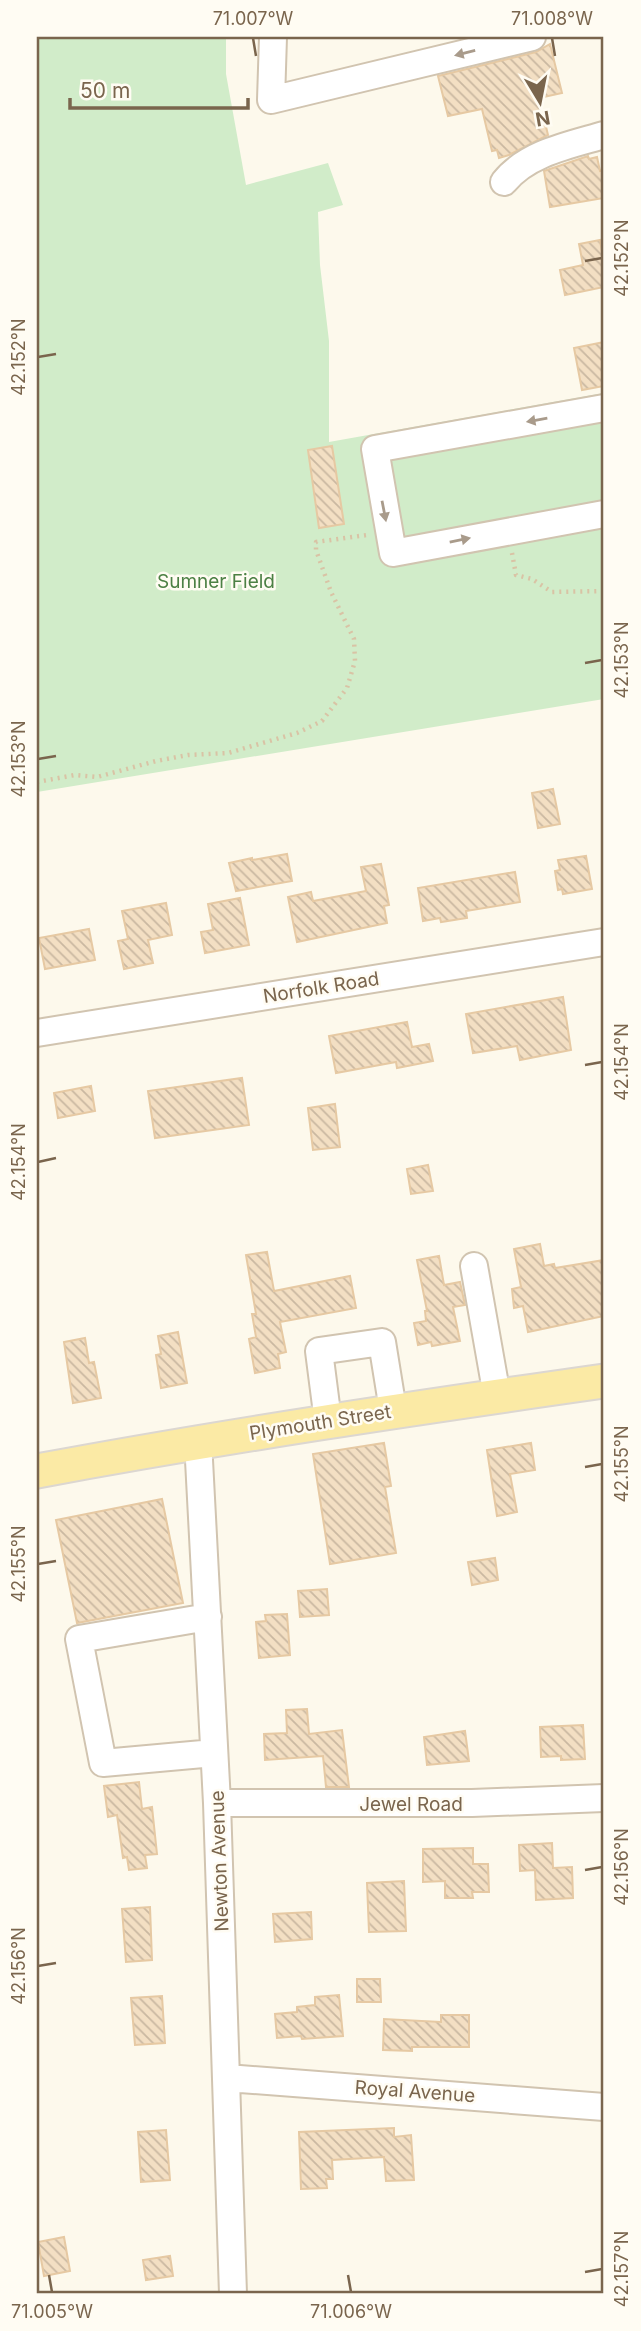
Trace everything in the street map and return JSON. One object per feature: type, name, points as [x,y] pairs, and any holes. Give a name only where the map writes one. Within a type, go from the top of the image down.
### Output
[{"type":"main road","name":"Plymouth Street","points":[[37,1471],[328,1420],[604,1381]]},
{"type":"street","points":[[273,37],[271,100],[532,37]]},
{"type":"street","points":[[504,182],[513,170],[550,151],[604,135]]},
{"type":"street","points":[[604,408],[375,449],[393,553],[604,514]]},
{"type":"street","name":"Norfolk Road","points":[[37,1033],[604,942]]},
{"type":"street","points":[[474,1266],[497,1396]]},
{"type":"street","points":[[328,1420],[319,1351],[382,1342],[393,1410]]},
{"type":"street","name":"Newton Avenue","points":[[198,1441],[217,1803],[233,2288]]},
{"type":"street","points":[[208,1617],[79,1639],[103,1763],[214,1753]]},
{"type":"street","name":"Jewel Road","points":[[217,1803],[472,1803],[604,1798]]},
{"type":"street","name":"Royal Avenue","points":[[226,2078],[604,2107]]},
{"type":"path","points":[[37,782],[75,775],[97,777],[156,761],[228,752],[297,733],[322,721],[347,688],[355,661],[354,639],[331,592],[316,550],[316,542],[388,531]]},
{"type":"path","points":[[516,575],[532,579],[552,592],[604,591]]},
{"type":"green space","name":"Sumner Field","points":[[37,37],[226,37],[226,74],[246,185],[328,163],[343,205],[318,212],[320,265],[329,341],[329,442],[604,393],[604,699],[37,792]]},
{"type":"building","points":[[550,44],[562,93],[539,98],[548,135],[499,158],[497,150],[492,151],[482,109],[448,116],[438,76],[536,52]]},
{"type":"building","points":[[588,156],[589,159],[597,157],[600,171],[604,170],[604,198],[550,207],[544,171]]},
{"type":"building","points":[[600,240],[604,287],[565,295],[560,270],[583,265],[579,244]]},
{"type":"building","points":[[604,342],[604,386],[582,390],[574,348]]},
{"type":"building","points":[[332,446],[344,524],[319,528],[308,450]]},
{"type":"building","points":[[553,789],[560,824],[538,828],[532,793]]},
{"type":"building","points":[[287,854],[292,881],[236,891],[229,863]]},
{"type":"building","points":[[586,856],[592,889],[563,894],[562,889],[558,890],[555,871],[560,870],[558,860]]},
{"type":"building","points":[[381,864],[389,905],[384,906],[387,923],[297,942],[288,897],[311,892],[313,901],[366,891],[361,867]]},
{"type":"building","points":[[515,872],[520,902],[466,911],[467,918],[441,922],[440,918],[423,921],[418,888]]},
{"type":"building","points":[[240,898],[249,945],[205,953],[201,932],[213,930],[208,904]]},
{"type":"building","points":[[166,903],[172,935],[148,940],[153,963],[124,969],[118,941],[128,939],[122,911]]},
{"type":"building","points":[[89,929],[95,960],[45,969],[39,938]]},
{"type":"building","points":[[563,997],[571,1050],[520,1060],[517,1046],[473,1053],[466,1014]]},
{"type":"building","points":[[407,1022],[412,1047],[429,1044],[433,1061],[397,1068],[396,1062],[336,1073],[329,1036]]},
{"type":"building","points":[[242,1078],[249,1125],[155,1138],[148,1091]]},
{"type":"building","points":[[91,1086],[95,1111],[58,1118],[54,1093]]},
{"type":"building","points":[[335,1104],[340,1147],[313,1150],[308,1108]]},
{"type":"building","points":[[428,1165],[433,1191],[411,1194],[407,1169]]},
{"type":"building","points":[[540,1244],[544,1266],[554,1264],[555,1268],[604,1260],[604,1316],[528,1332],[523,1306],[514,1308],[512,1289],[521,1287],[514,1249]]},
{"type":"building","points":[[267,1252],[274,1291],[350,1276],[356,1308],[280,1322],[286,1352],[278,1354],[280,1368],[255,1373],[249,1339],[256,1337],[252,1314],[256,1314],[246,1255]]},
{"type":"building","points":[[439,1256],[444,1285],[460,1282],[465,1305],[453,1307],[460,1341],[432,1346],[431,1342],[418,1345],[414,1323],[426,1321],[427,1311],[417,1260]]},
{"type":"building","points":[[178,1332],[187,1383],[161,1388],[156,1355],[161,1354],[158,1336]]},
{"type":"building","points":[[85,1338],[89,1363],[94,1362],[101,1398],[73,1403],[64,1342]]},
{"type":"building","points":[[384,1443],[391,1486],[385,1487],[396,1553],[330,1564],[313,1454]]},
{"type":"building","points":[[531,1443],[535,1470],[510,1474],[517,1512],[497,1516],[487,1450]]},
{"type":"building","points":[[162,1499],[183,1603],[77,1623],[56,1520]]},
{"type":"building","points":[[495,1558],[498,1580],[472,1585],[468,1562]]},
{"type":"building","points":[[327,1589],[329,1615],[300,1617],[298,1591]]},
{"type":"building","points":[[287,1614],[290,1655],[259,1658],[256,1622],[266,1621],[265,1615]]},
{"type":"building","points":[[307,1709],[309,1734],[342,1730],[349,1787],[326,1787],[323,1756],[265,1760],[264,1734],[287,1733],[286,1710]]},
{"type":"building","points":[[583,1725],[585,1759],[541,1757],[540,1727]]},
{"type":"building","points":[[465,1731],[469,1761],[427,1765],[424,1737]]},
{"type":"building","points":[[139,1782],[142,1809],[152,1807],[157,1854],[145,1855],[147,1868],[129,1870],[127,1857],[123,1858],[117,1815],[108,1817],[104,1786]]},
{"type":"building","points":[[552,1843],[553,1868],[572,1867],[573,1898],[536,1900],[535,1870],[520,1871],[519,1845]]},
{"type":"building","points":[[473,1848],[473,1864],[488,1864],[489,1892],[472,1892],[473,1898],[445,1898],[445,1881],[423,1882],[423,1849]]},
{"type":"building","points":[[404,1881],[406,1931],[369,1932],[367,1883]]},
{"type":"building","points":[[150,1907],[152,1960],[126,1962],[122,1909]]},
{"type":"building","points":[[311,1912],[312,1939],[275,1942],[273,1914]]},
{"type":"building","points":[[357,1979],[380,1979],[381,2002],[357,2002]]},
{"type":"building","points":[[339,1995],[343,2036],[277,2038],[275,2014],[297,2012],[297,2007],[315,2005],[315,1997]]},
{"type":"building","points":[[162,1996],[165,2043],[135,2045],[131,1998]]},
{"type":"building","points":[[441,2015],[469,2015],[469,2047],[383,2050],[384,2019],[441,2022]]},
{"type":"building","points":[[394,2128],[394,2137],[411,2135],[414,2180],[386,2181],[384,2157],[332,2160],[333,2179],[326,2179],[327,2188],[301,2189],[299,2132]]},
{"type":"building","points":[[166,2130],[170,2180],[141,2182],[138,2132]]},
{"type":"building","points":[[64,2237],[70,2271],[44,2276],[38,2242]]},
{"type":"building","points":[[170,2256],[173,2276],[146,2280],[143,2260]]}]
